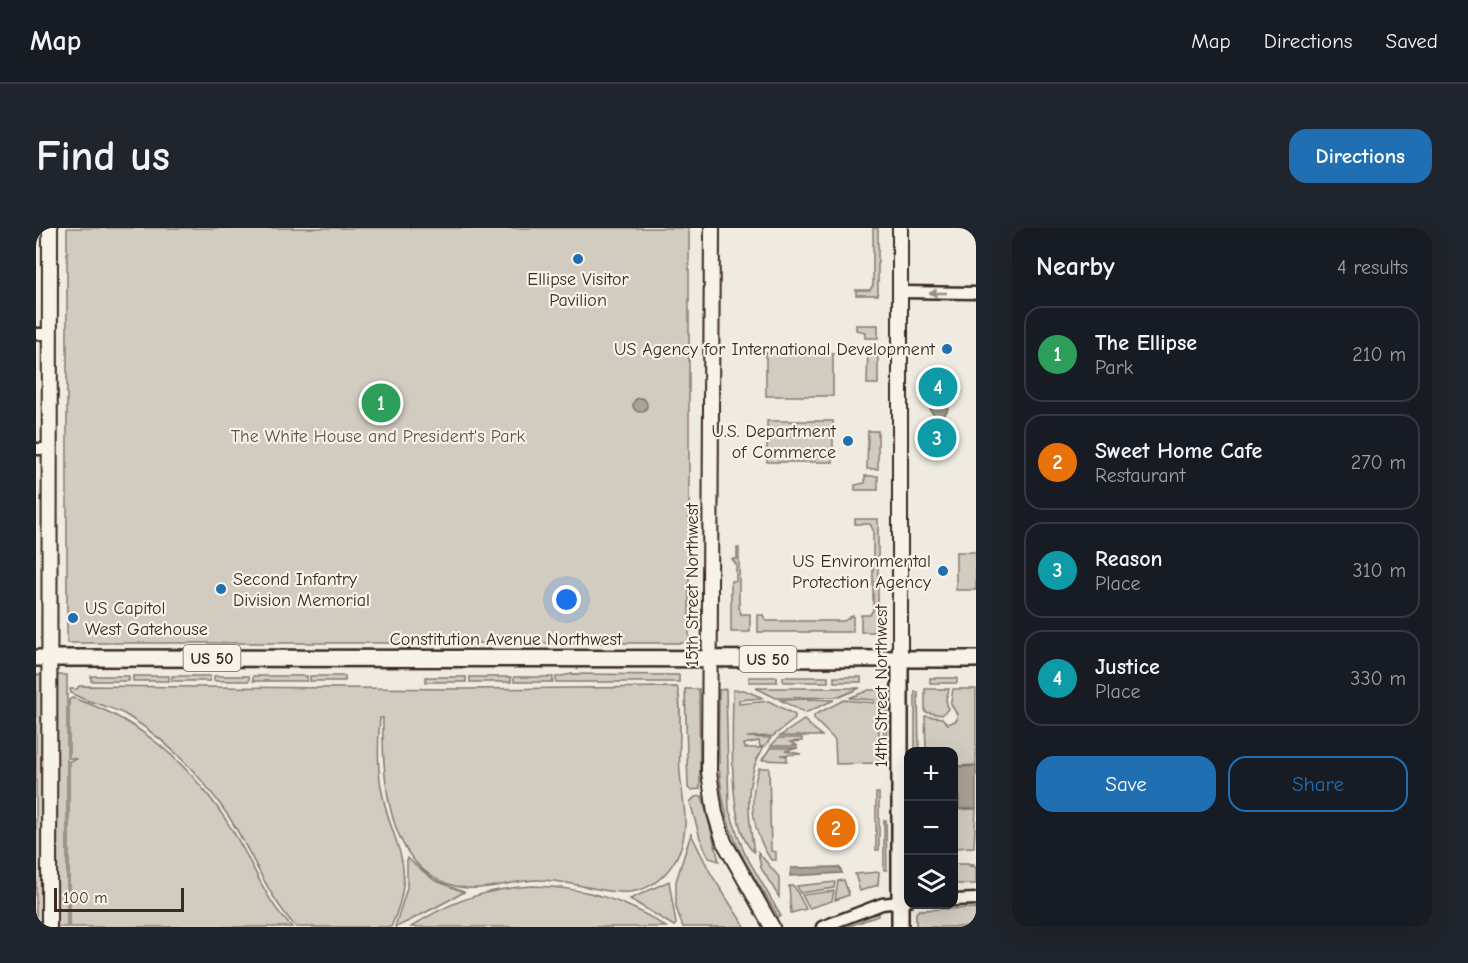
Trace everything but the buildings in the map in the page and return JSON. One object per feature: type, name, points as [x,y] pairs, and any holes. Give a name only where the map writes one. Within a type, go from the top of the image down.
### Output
[{"type":"highway","name":"Constitution Avenue Northwest","points":[[43,658],[976,659]]},
{"type":"highway","name":"14th Street Northwest","points":[[900,659],[904,901],[900,927]]},
{"type":"main road","points":[[49,927],[43,658],[43,334],[50,228]]},
{"type":"main road","name":"15th Street Northwest","points":[[712,228],[709,772],[715,813],[724,842],[772,927]]},
{"type":"main road","name":"14th Street Northwest","points":[[900,228],[900,659]]},
{"type":"street","points":[[900,292],[976,293]]},
{"type":"street","points":[[958,900],[976,899]]},
{"type":"street","points":[[822,927],[882,904],[904,901]]},
{"type":"green space","name":"The White House and President's Park","points":[[67,228],[689,228],[689,643],[67,643]]},
{"type":"green space","points":[[873,228],[878,228],[878,295],[856,295],[856,290],[870,290],[873,285]]},
{"type":"green space","points":[[856,325],[878,325],[878,338],[865,338],[865,332],[856,330]]},
{"type":"green space","points":[[868,345],[878,346],[878,384],[867,384]]},
{"type":"green space","points":[[766,353],[833,353],[833,396],[766,396]]},
{"type":"green space","points":[[767,421],[833,421],[833,462],[767,462]]},
{"type":"green space","points":[[868,431],[878,431],[878,469],[867,469]]},
{"type":"green space","points":[[865,476],[878,476],[878,490],[855,490],[855,485],[865,483]]},
{"type":"green space","points":[[855,519],[878,519],[878,632],[861,632],[861,615],[870,615],[873,610],[873,530],[870,524],[855,524]]},
{"type":"green space","points":[[737,548],[739,548],[739,607],[741,614],[750,614],[750,632],[731,632],[731,581],[736,581],[736,564],[732,559],[737,559]]},
{"type":"green space","points":[[956,552],[976,552],[976,590],[956,590]]},
{"type":"green space","points":[[758,615],[763,615],[766,621],[844,621],[853,615],[853,632],[758,632]]},
{"type":"green space","points":[[572,674],[679,675],[679,682],[556,682],[556,677]]},
{"type":"green space","points":[[36,675],[67,675],[67,927],[36,927]]},
{"type":"green space","points":[[91,676],[129,676],[129,681],[91,681]]},
{"type":"green space","points":[[133,676],[169,676],[169,681],[133,681]]},
{"type":"green space","points":[[172,676],[210,676],[210,681],[172,681]]},
{"type":"green space","points":[[214,676],[249,676],[249,681],[214,681]]},
{"type":"green space","points":[[253,676],[307,676],[307,681],[253,681]]},
{"type":"green space","points":[[310,676],[345,676],[345,681],[310,681]]},
{"type":"green space","points":[[426,677],[466,677],[466,682],[426,682]]},
{"type":"green space","points":[[470,677],[511,677],[511,682],[470,682]]},
{"type":"green space","points":[[514,677],[553,677],[553,682],[514,682]]},
{"type":"green space","points":[[749,677],[777,677],[777,682],[749,682]]},
{"type":"green space","points":[[783,677],[828,677],[828,682],[783,682]]},
{"type":"green space","points":[[834,677],[861,677],[861,682],[834,682]]},
{"type":"green space","points":[[930,678],[957,678],[957,683],[930,683]]},
{"type":"green space","points":[[79,686],[465,689],[677,687],[680,703],[680,772],[685,819],[683,839],[679,852],[666,873],[645,888],[633,891],[609,891],[549,880],[530,880],[476,888],[440,881],[420,866],[405,847],[394,822],[384,769],[383,718],[380,718],[378,755],[380,783],[403,871],[403,887],[391,927],[296,927],[267,886],[227,814],[194,772],[155,735],[126,715],[71,693],[70,689],[77,689]]},
{"type":"green space","points":[[756,688],[860,688],[839,697],[776,698]]},
{"type":"green space","points":[[685,689],[699,689],[700,789],[691,790],[688,788]]},
{"type":"green space","points":[[726,689],[729,810],[744,852],[781,916],[778,917],[741,854],[724,808],[719,769],[719,690]]},
{"type":"green space","points":[[925,689],[949,689],[946,699],[948,709],[942,715],[925,712]]},
{"type":"green space","points":[[953,689],[976,689],[976,765],[958,766],[958,747],[926,747],[925,716],[942,718],[948,724],[957,720],[957,714],[951,702]]},
{"type":"green space","points":[[733,690],[744,690],[763,698],[739,700],[739,704],[769,701],[795,715],[795,719],[773,736],[747,737],[771,738],[765,746],[760,747],[759,741],[744,744],[745,748],[763,748],[752,773],[750,786],[749,812],[754,852],[745,840],[735,800],[732,751]]},
{"type":"green space","points":[[869,690],[879,690],[879,763],[836,764],[835,740],[814,719],[814,715],[844,700],[874,703],[874,700],[849,698]]},
{"type":"green space","points":[[915,692],[918,692],[919,747],[915,747]]},
{"type":"green space","points":[[72,698],[125,721],[171,755],[191,775],[226,820],[276,908],[292,927],[69,927],[69,761],[77,759],[69,758],[69,700]]},
{"type":"green space","points":[[780,700],[834,700],[805,713]]},
{"type":"green space","points":[[884,708],[887,708],[886,755],[883,755]]},
{"type":"green space","points":[[804,720],[822,736],[780,736]]},
{"type":"green space","points":[[778,738],[802,738],[802,741],[790,742],[798,746],[771,746]]},
{"type":"green space","points":[[770,748],[798,748],[785,751],[801,754],[781,755],[787,756],[787,761],[762,760]]},
{"type":"green space","points":[[759,768],[769,768],[771,851],[776,852],[776,860],[771,860],[756,827],[753,804]]},
{"type":"green space","points":[[876,793],[879,793],[879,850],[876,850]]},
{"type":"green space","points":[[702,796],[719,861],[709,858],[700,838],[690,802],[695,797]]},
{"type":"green space","points":[[958,809],[976,809],[974,847],[958,848]]},
{"type":"green space","points":[[884,820],[886,820],[887,870],[884,870]]},
{"type":"green space","points":[[691,834],[711,874],[745,927],[683,927],[676,907],[676,881]]},
{"type":"green space","points":[[758,852],[779,877],[779,897],[761,868]]},
{"type":"green space","points":[[407,858],[434,880],[464,892],[395,927],[407,888]]},
{"type":"green space","points":[[958,864],[975,864],[970,866],[976,867],[976,884],[958,884]]},
{"type":"green space","points":[[879,872],[878,885],[860,891],[855,874]]},
{"type":"green space","points":[[844,880],[849,895],[835,900],[838,881]]},
{"type":"green space","points":[[669,881],[676,924],[674,926],[630,899]]},
{"type":"green space","points":[[835,882],[834,888],[800,893],[797,886]]},
{"type":"green space","points":[[789,886],[794,886],[806,909],[791,913]]},
{"type":"green space","points":[[516,887],[568,889],[602,896],[635,909],[666,927],[411,927],[439,910],[469,898]]},
{"type":"green space","points":[[834,891],[832,901],[809,908],[802,895]]},
{"type":"green space","points":[[976,908],[976,927],[916,927],[916,913],[919,910]]},
{"type":"green space","points":[[878,911],[878,916],[847,927],[836,927]]},
{"type":"shaded area","points":[[637,398],[643,398],[647,405],[643,412],[637,412],[633,408],[633,402]]},
{"type":"shaded area","points":[[935,398],[943,398],[948,403],[946,414],[935,416],[930,411],[930,403]]},
{"type":"shaded area","points":[[976,766],[976,808],[959,809],[958,767]]},
{"type":"shaded area","points":[[840,867],[842,873],[790,876],[791,868]]},
{"type":"place","name":"Ellipse Visitor Pavilion","points":[[578,259]]},
{"type":"place","name":"US Agency for International Development","points":[[947,349]]},
{"type":"place","name":"Justice","points":[[938,387]]},
{"type":"place","name":"The Ellipse","points":[[381,403]]},
{"type":"place","name":"Reason","points":[[937,438]]},
{"type":"place","name":"U.S. Department of Commerce","points":[[848,441]]},
{"type":"place","name":"US Environmental Protection Agency","points":[[943,571]]},
{"type":"place","name":"Second Infantry Division Memorial","points":[[221,589]]},
{"type":"place","name":"US Capitol West Gatehouse","points":[[73,618]]},
{"type":"place","name":"Sweet Home Cafe","points":[[836,828]]}]
